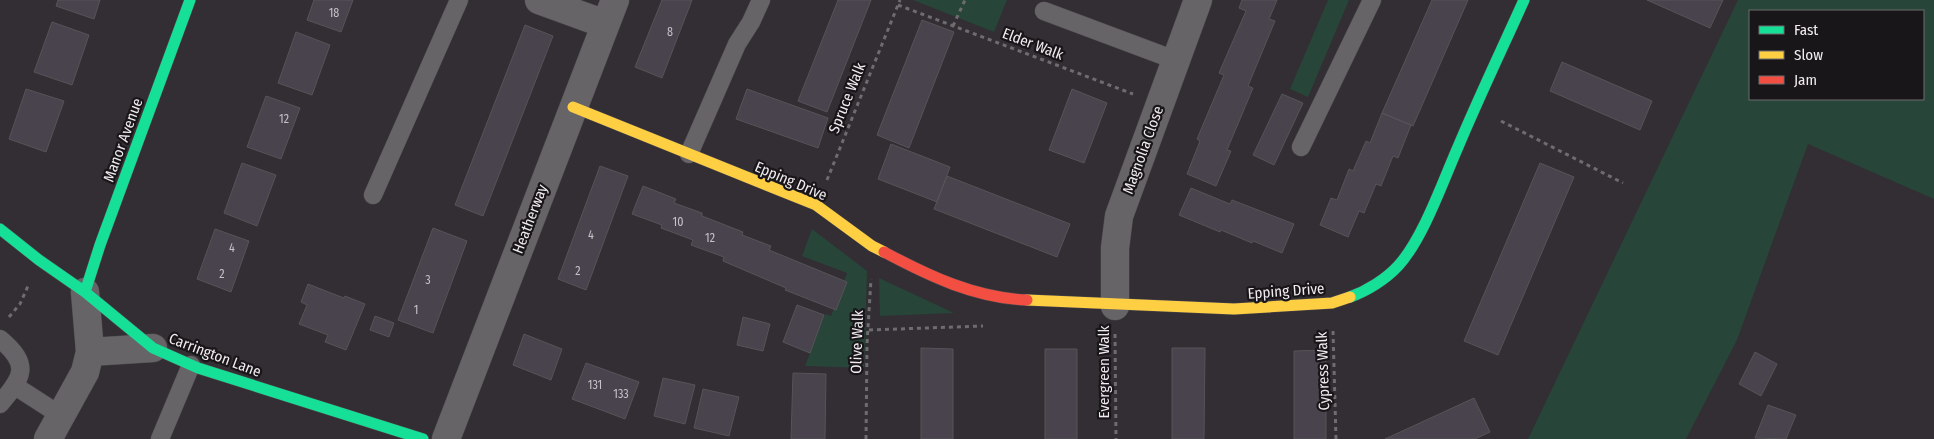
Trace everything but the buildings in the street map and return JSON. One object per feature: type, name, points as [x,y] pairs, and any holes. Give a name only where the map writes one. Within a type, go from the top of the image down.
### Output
[{"type":"street","name":"Manor Avenue","points":[[85,292],[100,245],[190,0]]},
{"type":"street","points":[[539,0],[610,12]]},
{"type":"street","name":"Magnolia Close","points":[[1115,306],[1114,248],[1116,229],[1198,0]]},
{"type":"street","name":"Epping Drive","points":[[573,107],[816,205],[872,246],[908,266],[949,283],[989,296],[1020,300],[1115,306],[1234,309],[1332,303],[1358,294],[1383,279],[1399,265],[1414,244],[1429,215],[1475,107],[1524,0]]},
{"type":"street","name":"Heatherway","points":[[446,439],[610,12]]},
{"type":"street","name":"Carrington Lane","points":[[0,229],[39,260],[85,292],[153,348],[191,365],[423,439]]},
{"type":"street","points":[[48,439],[85,372],[90,352],[85,292]]},
{"type":"street","points":[[90,352],[153,348]]},
{"type":"lane","points":[[373,195],[459,0]]},
{"type":"lane","points":[[689,154],[737,44],[751,22],[761,0]]},
{"type":"lane","points":[[1301,147],[1372,0]]},
{"type":"lane","points":[[1044,10],[1176,60]]},
{"type":"lane","points":[[0,339],[15,351],[20,366],[20,377],[0,404]]},
{"type":"lane","points":[[160,439],[191,365]]},
{"type":"lane","points":[[15,386],[60,415]]},
{"type":"path","name":"Spruce Walk","points":[[816,205],[900,0]]},
{"type":"path","points":[[954,26],[965,0]]},
{"type":"path","name":"Elder Walk","points":[[898,5],[1160,104]]},
{"type":"path","points":[[1475,107],[1623,183]]},
{"type":"path","name":"Olive Walk","points":[[866,439],[872,246]]},
{"type":"path","points":[[5,321],[20,304],[39,260]]},
{"type":"path","points":[[869,330],[983,326],[1020,300]]},
{"type":"path","name":"Cypress Walk","points":[[1332,303],[1336,439]]},
{"type":"path","name":"Evergreen Walk","points":[[1115,306],[1116,439]]},
{"type":"green space","points":[[913,0],[1007,0],[994,32]]},
{"type":"green space","points":[[1328,0],[1349,0],[1308,97],[1290,89]]},
{"type":"green space","points":[[1738,0],[1934,0],[1934,199],[1808,144],[1737,340],[1686,439],[1528,439]]},
{"type":"green space","points":[[812,229],[867,271],[864,368],[805,366],[825,314],[831,316],[847,273],[802,256]]},
{"type":"green space","points":[[879,278],[954,313],[880,316]]},
{"type":"traffic: fast","points":[[85,292],[100,245],[190,0]]},
{"type":"traffic: fast","points":[[1350,297],[1369,288],[1388,275],[1398,266],[1416,241],[1432,209],[1524,0]]},
{"type":"traffic: fast","points":[[0,229],[39,260],[85,292],[153,348],[198,368],[423,439]]},
{"type":"traffic: slow","points":[[573,107],[816,205],[872,246],[884,252]]},
{"type":"traffic: slow","points":[[1027,300],[1234,309],[1332,303],[1350,297]]},
{"type":"traffic: jam","points":[[884,252],[953,284],[989,295],[1027,300]]}]
